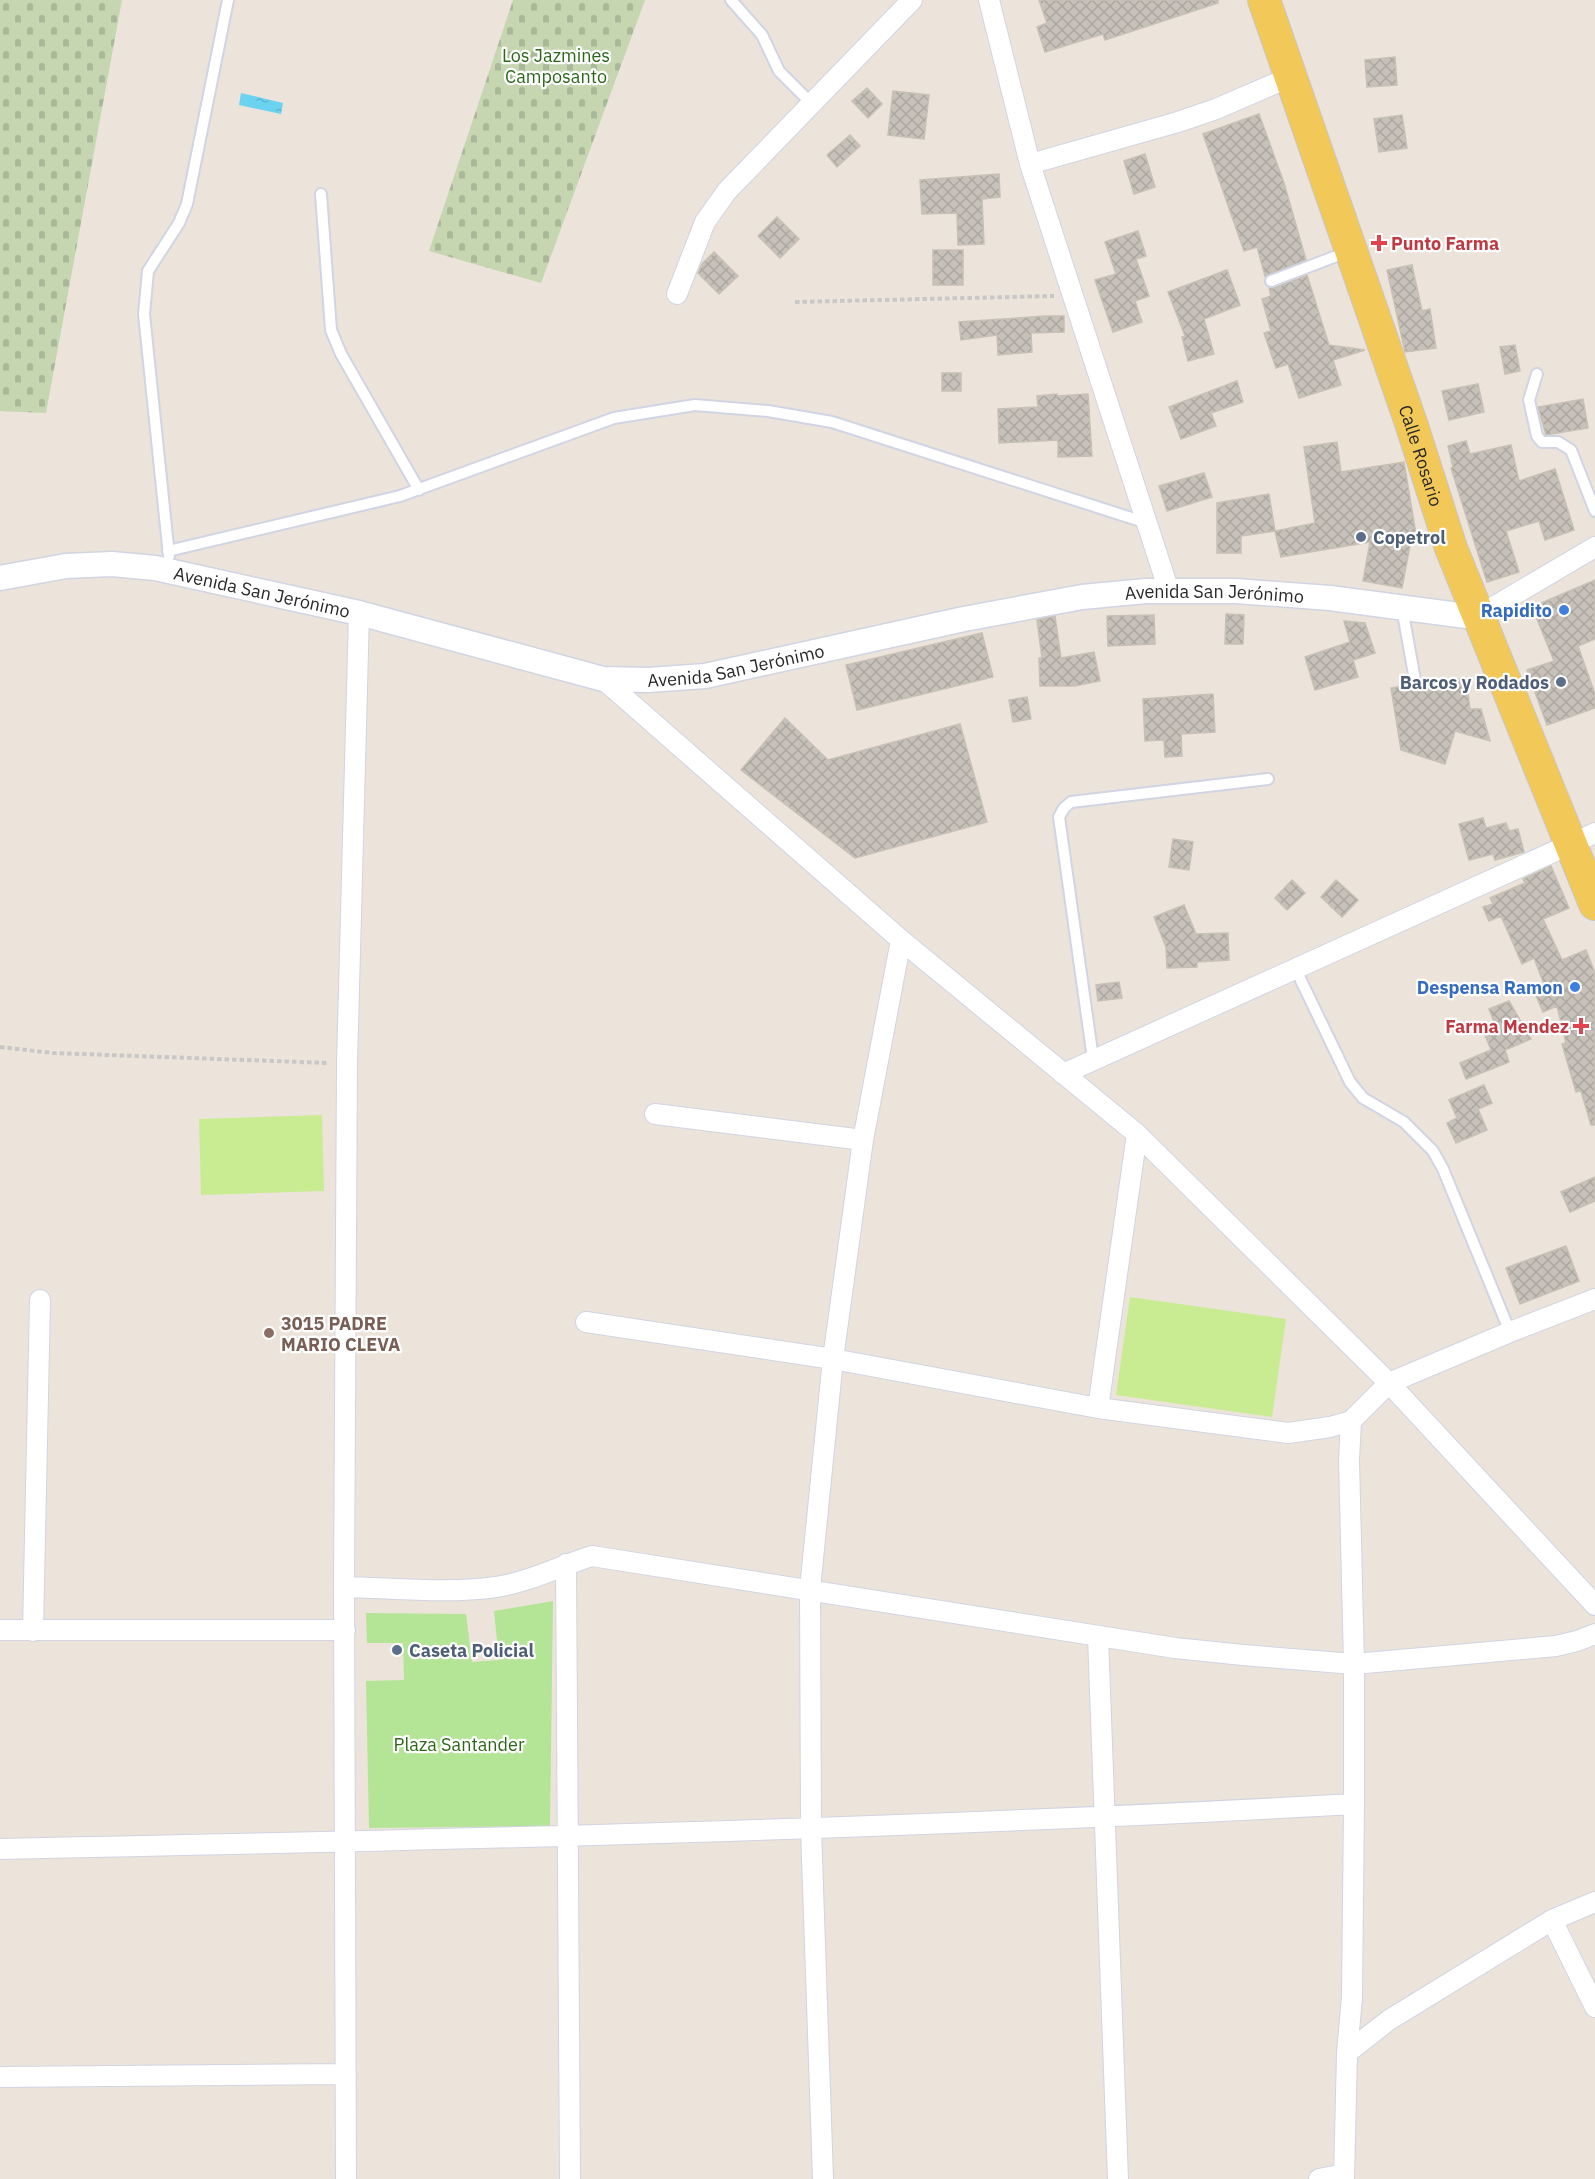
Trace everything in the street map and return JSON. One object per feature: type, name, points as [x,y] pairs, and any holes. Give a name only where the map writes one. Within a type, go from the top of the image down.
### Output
[{"type":"main road","name":"Calle Rosario","points":[[1264,0],[1412,423],[1451,548],[1478,616],[1583,839],[1595,904]]},
{"type":"street","points":[[677,294],[705,222],[727,191],[912,0]]},
{"type":"street","points":[[988,0],[1030,164],[1169,591]]},
{"type":"street","points":[[1030,164],[1188,119],[1290,76]]},
{"type":"street","points":[[1478,616],[1595,547]]},
{"type":"street","name":"Avenida San Jerónimo","points":[[0,578],[66,566],[112,564],[155,568],[169,561],[603,679],[648,680],[705,676],[953,621],[1083,597],[1169,591],[1236,591],[1319,597],[1478,616]]},
{"type":"street","points":[[346,2179],[344,1587],[347,1064],[359,613]]},
{"type":"street","points":[[603,679],[901,940],[1137,1134],[1389,1383],[1595,1605]]},
{"type":"street","points":[[1063,1074],[1583,839]]},
{"type":"street","points":[[823,2179],[811,1828],[810,1588],[833,1359],[863,1140],[901,940]]},
{"type":"street","points":[[655,1114],[863,1140]]},
{"type":"street","points":[[1098,1408],[1137,1134]]},
{"type":"street","points":[[586,1322],[833,1359],[1098,1408],[1288,1433],[1330,1427],[1351,1421],[1389,1383],[1595,1299]]},
{"type":"street","points":[[33,1631],[40,1300]]},
{"type":"street","points":[[1319,2179],[1344,2176],[1347,2053],[1352,2004],[1354,1664],[1349,1460],[1351,1421]]},
{"type":"street","points":[[344,1587],[455,1590],[497,1587],[543,1574],[592,1556],[810,1588],[1175,1648],[1354,1664],[1556,1646],[1595,1634]]},
{"type":"street","points":[[566,1564],[570,2179]]},
{"type":"street","points":[[0,1630],[345,1630]]},
{"type":"street","points":[[1098,1636],[1118,2179]]},
{"type":"street","points":[[0,1849],[568,1837],[1106,1818],[1354,1804]]},
{"type":"street","points":[[1347,2053],[1389,2020],[1552,1920],[1595,1902]]},
{"type":"street","points":[[1552,1920],[1595,2007]]},
{"type":"street","points":[[1352,2004],[1372,2023],[1389,2020]]},
{"type":"street","points":[[0,2077],[346,2073]]},
{"type":"lane","points":[[228,0],[188,204],[179,223],[148,271],[144,314],[169,561],[419,490],[614,418],[695,405],[768,411],[832,422],[1147,523]]},
{"type":"lane","points":[[731,0],[762,35],[779,71],[811,103]]},
{"type":"lane","points":[[321,194],[331,330],[341,354],[419,490]]},
{"type":"lane","points":[[1271,281],[1351,251]]},
{"type":"lane","points":[[1537,374],[1529,400],[1537,436],[1542,442],[1558,442],[1570,450],[1595,511]]},
{"type":"lane","points":[[1402,608],[1415,680]]},
{"type":"lane","points":[[1093,1059],[1059,817],[1064,808],[1071,802],[1268,779]]},
{"type":"lane","points":[[1295,968],[1350,1082],[1363,1098],[1404,1122],[1433,1151],[1443,1169],[1510,1332]]},
{"type":"path","points":[[795,302],[1073,296]]},
{"type":"path","points":[[0,1047],[53,1053],[347,1064]]},
{"type":"green space","points":[[0,0],[122,0],[46,413],[0,411]]},
{"type":"green space","name":"Los Jazmines Camposanto","points":[[513,0],[645,0],[541,283],[429,251]]},
{"type":"green space","points":[[322,1115],[324,1191],[201,1195],[199,1119]]},
{"type":"green space","points":[[1130,1297],[1286,1319],[1272,1417],[1116,1395]]},
{"type":"green space","name":"Plaza Santander","points":[[553,1601],[550,1826],[369,1828],[366,1681],[404,1680],[403,1643],[367,1643],[366,1613],[466,1614],[472,1662],[499,1660],[494,1611]]},
{"type":"water","points":[[241,93],[283,103],[281,114],[239,105]]},
{"type":"building","points":[[1039,0],[1218,0],[1218,3],[1105,40],[1103,34],[1045,52],[1037,27],[1047,23]]},
{"type":"building","points":[[1395,57],[1397,85],[1367,87],[1365,60]]},
{"type":"building","points":[[867,88],[882,104],[868,118],[852,101]]},
{"type":"building","points":[[893,91],[929,95],[924,139],[888,135]]},
{"type":"building","points":[[1259,114],[1284,183],[1306,260],[1265,276],[1257,247],[1244,251],[1203,134]]},
{"type":"building","points":[[1402,115],[1407,148],[1379,152],[1374,119]]},
{"type":"building","points":[[850,135],[860,146],[837,167],[827,155]]},
{"type":"building","points":[[1145,154],[1155,187],[1134,194],[1124,161]]},
{"type":"building","points":[[999,174],[1000,197],[982,199],[984,244],[958,245],[957,213],[922,214],[920,180]]},
{"type":"building","points":[[777,217],[799,239],[780,258],[758,236]]},
{"type":"building","points":[[1138,231],[1146,256],[1136,259],[1149,296],[1135,301],[1142,322],[1113,332],[1095,280],[1116,274],[1105,242]]},
{"type":"building","points":[[933,250],[963,250],[963,285],[933,285]]},
{"type":"building","points":[[714,252],[738,276],[719,294],[698,273],[702,264]]},
{"type":"building","points":[[1412,265],[1422,311],[1430,309],[1436,348],[1405,352],[1387,270]]},
{"type":"building","points":[[1227,270],[1240,305],[1204,319],[1214,354],[1188,361],[1182,337],[1185,336],[1168,292]]},
{"type":"building","points":[[1307,275],[1329,345],[1365,350],[1333,360],[1341,385],[1299,398],[1288,364],[1276,368],[1264,333],[1271,331],[1262,299],[1271,296],[1269,288]]},
{"type":"building","points":[[1064,316],[1064,332],[1031,333],[1032,352],[998,355],[997,335],[961,340],[959,322]]},
{"type":"building","points":[[1515,345],[1520,371],[1505,374],[1500,347]]},
{"type":"building","points":[[942,373],[961,373],[961,391],[942,391]]},
{"type":"building","points":[[1237,381],[1243,402],[1211,413],[1216,426],[1181,439],[1169,407]]},
{"type":"building","points":[[1478,384],[1484,412],[1449,420],[1442,391]]},
{"type":"building","points":[[1057,394],[1057,396],[1088,394],[1092,456],[1058,457],[1058,440],[999,443],[998,409],[1038,407],[1037,396]]},
{"type":"building","points":[[1583,399],[1588,428],[1546,435],[1538,407]]},
{"type":"building","points":[[1466,441],[1470,454],[1511,445],[1519,481],[1555,469],[1574,530],[1545,540],[1539,521],[1506,531],[1519,572],[1487,582],[1451,468],[1453,467],[1448,446]]},
{"type":"building","points":[[1337,442],[1341,472],[1404,462],[1416,534],[1412,535],[1402,588],[1363,581],[1370,542],[1281,557],[1275,531],[1315,523],[1304,447]]},
{"type":"building","points":[[1204,473],[1212,497],[1167,511],[1159,486]]},
{"type":"building","points":[[1269,494],[1275,531],[1241,536],[1241,553],[1217,553],[1217,503]]},
{"type":"building","points":[[1595,580],[1595,639],[1578,646],[1595,694],[1595,708],[1547,725],[1527,670],[1554,661],[1532,607]]},
{"type":"building","points":[[1226,614],[1244,615],[1243,644],[1225,644]]},
{"type":"building","points":[[1154,615],[1155,644],[1108,646],[1107,616]]},
{"type":"building","points":[[1055,616],[1061,658],[1094,652],[1100,681],[1074,686],[1040,686],[1039,658],[1042,658],[1037,620]]},
{"type":"building","points":[[1344,621],[1365,623],[1375,653],[1353,660],[1358,677],[1315,690],[1305,657],[1350,642]]},
{"type":"building","points":[[982,633],[993,677],[857,710],[846,665]]},
{"type":"building","points":[[1466,678],[1470,709],[1481,709],[1490,741],[1455,731],[1445,764],[1401,750],[1391,688],[1409,685],[1416,687],[1422,683]]},
{"type":"building","points":[[1213,694],[1215,732],[1181,734],[1182,756],[1165,757],[1164,740],[1145,741],[1143,699]]},
{"type":"building","points":[[1027,697],[1031,719],[1013,722],[1009,700]]},
{"type":"building","points":[[785,718],[828,760],[960,724],[987,822],[855,858],[741,770]]},
{"type":"building","points":[[1483,818],[1486,828],[1506,823],[1509,831],[1518,829],[1524,852],[1495,860],[1493,854],[1469,860],[1459,824]]},
{"type":"building","points":[[1173,839],[1193,842],[1189,870],[1169,867]]},
{"type":"building","points":[[1551,866],[1569,908],[1543,919],[1562,960],[1586,950],[1595,973],[1595,1125],[1591,1125],[1581,1091],[1576,1092],[1562,1044],[1566,1043],[1557,1006],[1543,1012],[1534,991],[1545,987],[1534,958],[1522,964],[1501,916],[1489,921],[1483,907],[1493,904],[1490,898],[1525,883],[1523,879]]},
{"type":"building","points":[[1292,880],[1305,893],[1287,910],[1275,898]]},
{"type":"building","points":[[1336,880],[1358,900],[1342,917],[1321,897]]},
{"type":"building","points":[[1184,905],[1196,934],[1228,933],[1229,960],[1197,962],[1197,967],[1167,968],[1166,947],[1154,917]]},
{"type":"building","points":[[1119,982],[1122,998],[1098,1001],[1096,985]]},
{"type":"building","points":[[1509,1001],[1531,1039],[1505,1050],[1509,1062],[1466,1079],[1460,1063],[1491,1050],[1485,1035],[1497,1030],[1489,1009]]},
{"type":"building","points":[[1484,1085],[1492,1103],[1478,1109],[1487,1130],[1456,1143],[1447,1123],[1457,1118],[1449,1100]]},
{"type":"building","points":[[1595,1177],[1595,1201],[1570,1212],[1561,1192]]},
{"type":"building","points":[[1566,1246],[1579,1281],[1520,1304],[1506,1268]]},
{"type":"place","name":"Punto Farma","points":[[1379,243]]},
{"type":"place","name":"Copetrol","points":[[1361,537]]},
{"type":"place","name":"Rapidito","points":[[1564,610]]},
{"type":"place","name":"Barcos y Rodados","points":[[1561,682]]},
{"type":"place","name":"Despensa Ramon","points":[[1575,987]]},
{"type":"place","name":"Farma Mendez","points":[[1581,1026]]},
{"type":"place","name":"3015 PADRE MARIO CLEVA","points":[[269,1333]]},
{"type":"place","name":"Caseta Policial","points":[[397,1650]]}]
